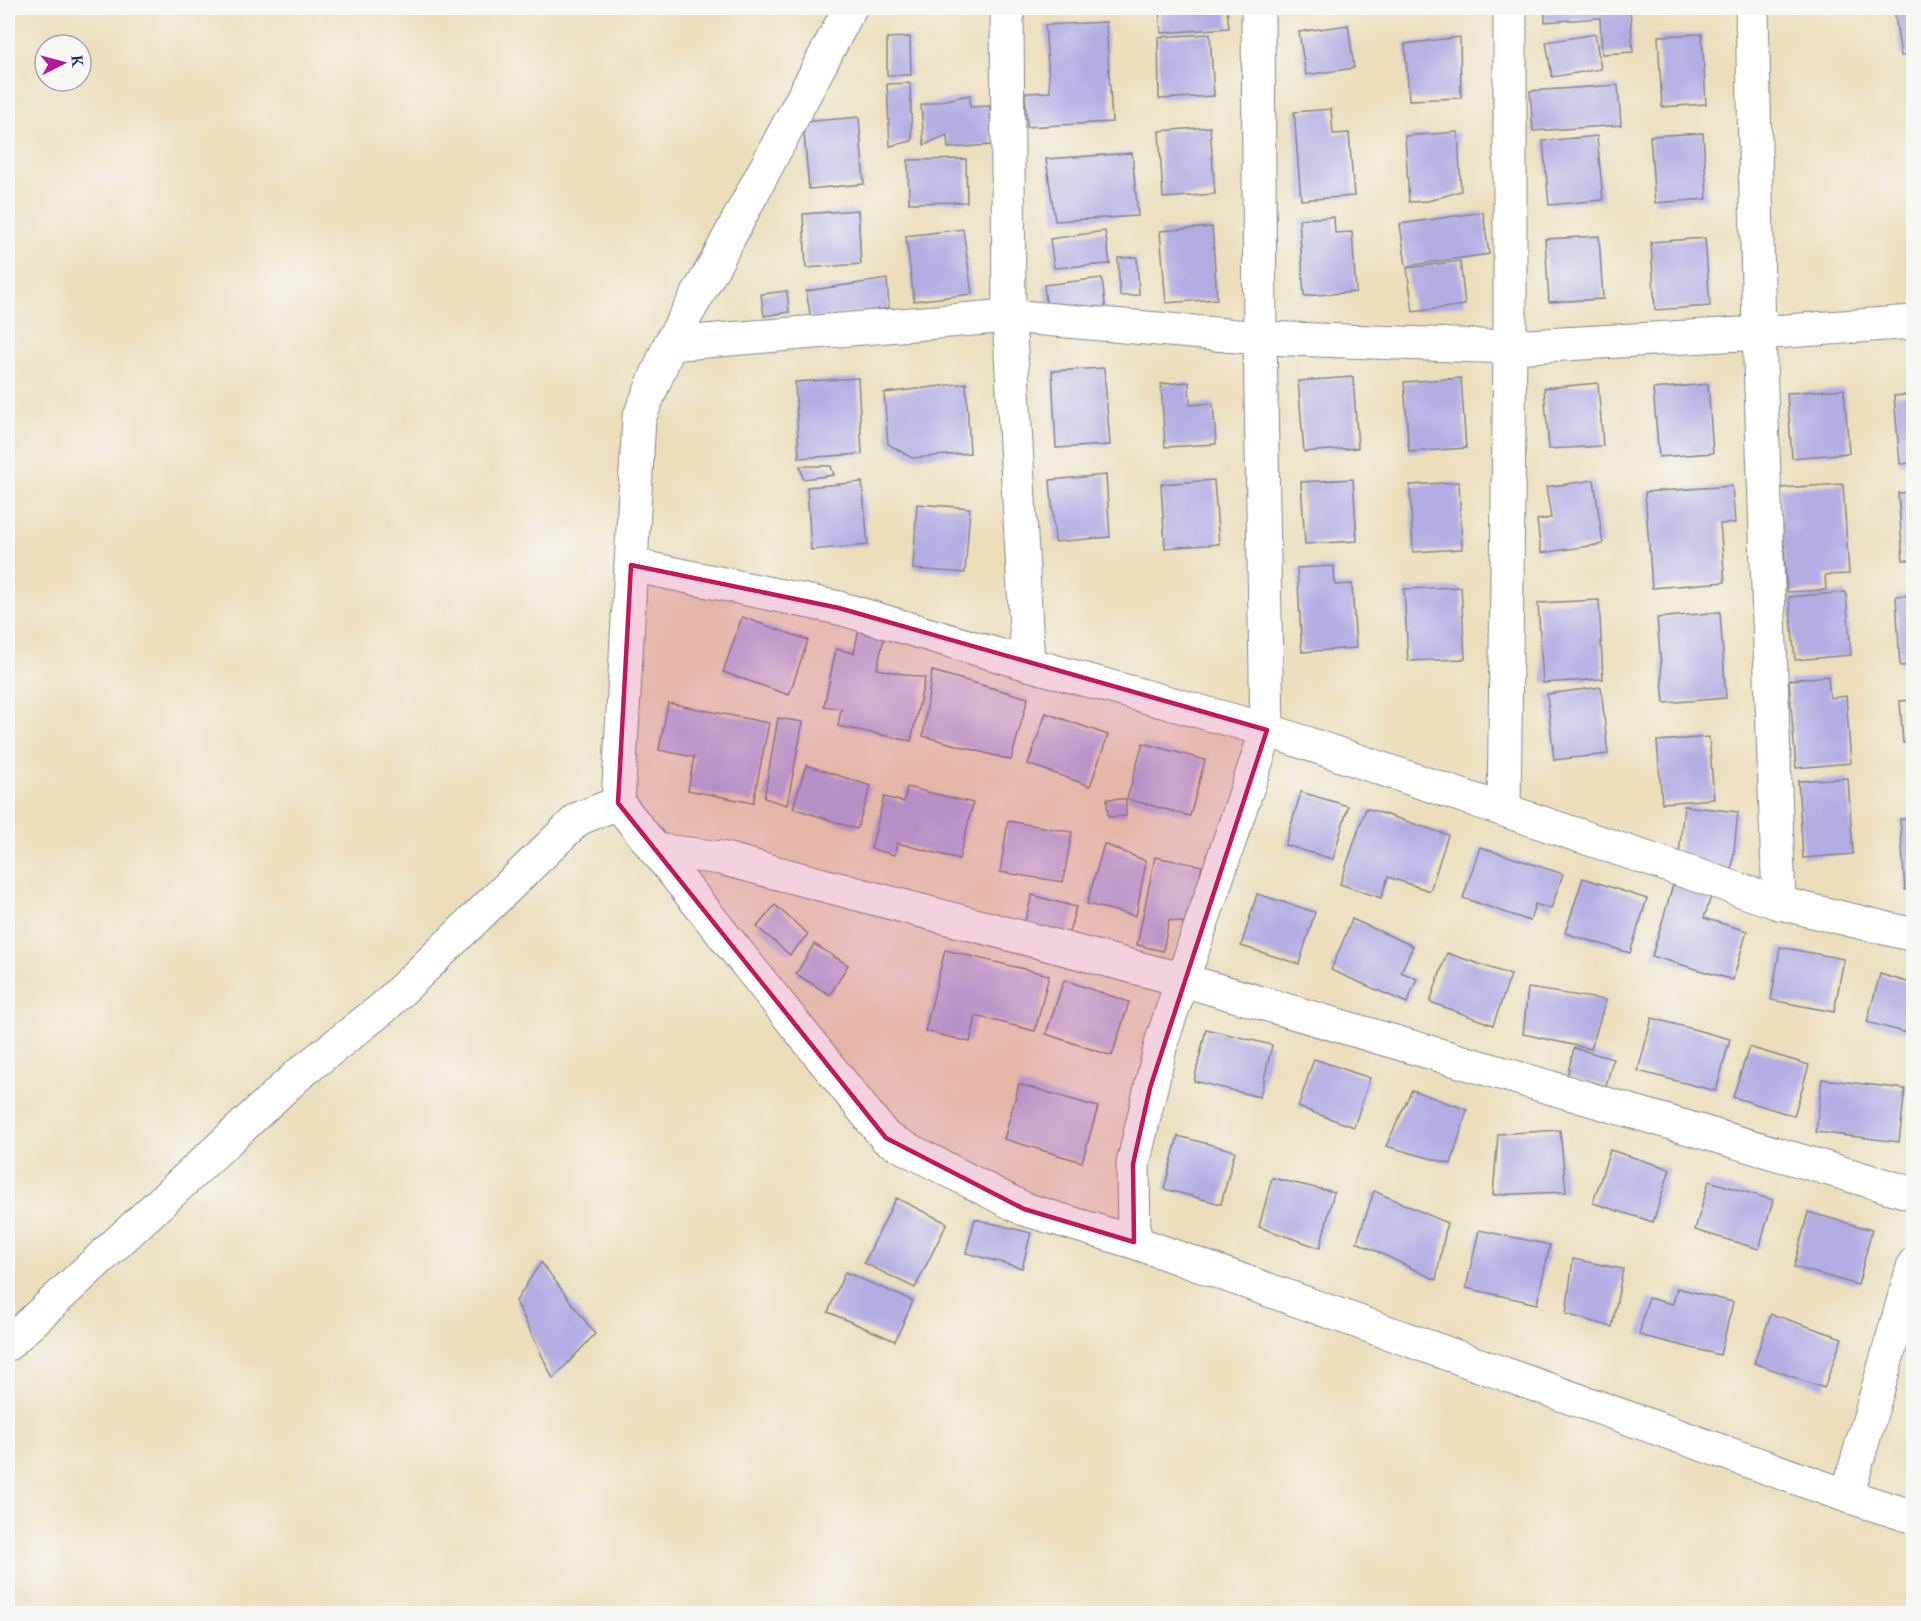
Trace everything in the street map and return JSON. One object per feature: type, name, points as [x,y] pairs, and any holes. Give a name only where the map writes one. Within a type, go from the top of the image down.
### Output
[{"type":"street","points":[[850,8],[716,262],[670,344],[639,418],[618,803],[886,1138],[1024,1209],[1134,1242],[1847,1496],[1914,1517]]},
{"type":"street","points":[[1007,8],[1009,316],[1028,664]]},
{"type":"street","points":[[1134,1242],[1133,1164],[1162,1040],[1267,730],[1260,338],[1258,8]]},
{"type":"street","points":[[1504,810],[1510,347],[1510,8]]},
{"type":"street","points":[[1752,8],[1759,333],[1779,903]]},
{"type":"street","points":[[670,344],[1009,316],[1260,338],[1510,347],[1914,322]]},
{"type":"street","points":[[631,565],[839,608],[1028,664],[1267,730],[1779,903],[1914,935]]},
{"type":"street","points":[[8,1344],[298,1075],[383,1008],[578,819],[618,803]]},
{"type":"street","points":[[655,850],[721,858],[1183,980],[1914,1194]]},
{"type":"street","points":[[1847,1496],[1914,1263]]},
{"type":"highlighted area","points":[[631,565],[839,608],[1267,730],[1150,1088],[1133,1164],[1134,1242],[1024,1209],[886,1138],[618,803]]},
{"type":"building","points":[[1159,8],[1227,8],[1229,28],[1161,33]]},
{"type":"building","points":[[1413,8],[1464,8],[1464,9],[1414,13]]},
{"type":"building","points":[[1630,8],[1633,52],[1602,54],[1600,18],[1545,22],[1545,11]]},
{"type":"building","points":[[1894,8],[1914,8],[1914,54],[1901,56]]},
{"type":"building","points":[[1106,22],[1112,122],[1027,127],[1025,93],[1050,92],[1045,25]]},
{"type":"building","points":[[1348,25],[1354,68],[1306,75],[1299,32]]},
{"type":"building","points":[[1210,34],[1214,96],[1159,99],[1158,37]]},
{"type":"building","points":[[1595,34],[1601,69],[1552,77],[1546,42]]},
{"type":"building","points":[[1702,34],[1706,104],[1662,107],[1658,36]]},
{"type":"building","points":[[910,37],[911,75],[887,75],[887,38]]},
{"type":"building","points":[[1460,37],[1461,98],[1409,100],[1405,44]]},
{"type":"building","points":[[910,83],[912,141],[890,146],[887,84]]},
{"type":"building","points":[[1618,85],[1621,125],[1533,131],[1530,91]]},
{"type":"building","points":[[970,95],[970,107],[990,106],[992,145],[948,148],[947,135],[924,145],[921,105]]},
{"type":"building","points":[[1331,109],[1333,134],[1349,133],[1354,196],[1301,200],[1294,112]]},
{"type":"building","points":[[859,117],[864,184],[809,189],[803,122]]},
{"type":"building","points":[[1210,127],[1215,194],[1163,198],[1159,131]]},
{"type":"building","points":[[1458,132],[1461,191],[1428,201],[1409,202],[1405,136]]},
{"type":"building","points":[[1703,133],[1707,199],[1655,203],[1650,136]]},
{"type":"building","points":[[1597,136],[1603,200],[1549,205],[1543,141]]},
{"type":"building","points":[[1132,153],[1138,216],[1055,221],[1046,159]]},
{"type":"building","points":[[966,159],[967,202],[909,203],[908,160]]},
{"type":"building","points":[[858,210],[861,264],[806,268],[803,214]]},
{"type":"building","points":[[1483,212],[1489,254],[1406,266],[1400,224]]},
{"type":"building","points":[[1334,217],[1335,233],[1352,232],[1356,292],[1304,296],[1299,219]]},
{"type":"building","points":[[1212,227],[1217,299],[1166,303],[1160,231]]},
{"type":"building","points":[[963,229],[972,294],[914,301],[906,236]]},
{"type":"building","points":[[1105,231],[1110,264],[1054,268],[1050,239]]},
{"type":"building","points":[[1599,236],[1603,299],[1549,302],[1545,239]]},
{"type":"building","points":[[1705,238],[1710,306],[1655,310],[1651,242]]},
{"type":"building","points":[[1137,257],[1139,295],[1120,296],[1118,258]]},
{"type":"building","points":[[1460,261],[1465,305],[1413,312],[1407,268]]},
{"type":"building","points":[[1102,278],[1107,321],[1048,319],[1044,285]]},
{"type":"building","points":[[887,279],[889,308],[811,319],[806,291]]},
{"type":"building","points":[[787,291],[789,312],[764,316],[761,294]]},
{"type":"building","points":[[1104,368],[1110,445],[1056,448],[1052,371]]},
{"type":"building","points":[[1353,377],[1358,448],[1304,452],[1298,381]]},
{"type":"building","points":[[858,378],[862,454],[799,458],[795,382]]},
{"type":"building","points":[[1461,378],[1466,448],[1409,452],[1404,382]]},
{"type":"building","points":[[1189,382],[1190,405],[1213,403],[1216,444],[1165,447],[1161,384]]},
{"type":"building","points":[[966,383],[970,453],[912,458],[888,444],[884,393]]},
{"type":"building","points":[[1598,383],[1603,446],[1549,449],[1544,388]]},
{"type":"building","points":[[1708,384],[1713,453],[1659,457],[1653,389]]},
{"type":"building","points":[[1844,389],[1849,453],[1792,458],[1787,393]]},
{"type":"building","points":[[1914,394],[1914,463],[1900,464],[1894,396]]},
{"type":"building","points":[[800,466],[831,466],[834,475],[803,479]]},
{"type":"building","points":[[1106,475],[1110,537],[1055,542],[1050,480]]},
{"type":"building","points":[[1353,479],[1357,541],[1305,544],[1301,482]]},
{"type":"building","points":[[1214,480],[1219,544],[1165,548],[1161,484]]},
{"type":"building","points":[[1594,480],[1603,544],[1541,553],[1537,520],[1551,518],[1546,487]]},
{"type":"building","points":[[862,482],[868,545],[811,550],[807,487]]},
{"type":"building","points":[[1459,482],[1462,549],[1413,552],[1410,485]]},
{"type":"building","points":[[1843,484],[1849,574],[1825,575],[1826,590],[1787,592],[1780,488]]},
{"type":"building","points":[[1732,486],[1735,523],[1720,524],[1725,582],[1652,588],[1645,492]]},
{"type":"building","points":[[1914,492],[1914,560],[1903,560],[1898,493]]},
{"type":"building","points":[[917,504],[970,508],[965,573],[913,569]]},
{"type":"building","points":[[1334,566],[1335,585],[1352,584],[1356,648],[1302,652],[1297,568]]},
{"type":"building","points":[[1461,587],[1465,659],[1408,661],[1404,589]]},
{"type":"building","points":[[1846,592],[1851,655],[1795,660],[1789,597]]},
{"type":"building","points":[[1914,595],[1914,665],[1900,666],[1896,596]]},
{"type":"building","points":[[1599,600],[1603,679],[1543,683],[1538,603]]},
{"type":"building","points":[[1720,612],[1726,698],[1664,703],[1657,618]]},
{"type":"building","points":[[742,617],[808,640],[789,695],[723,672]]},
{"type":"building","points":[[859,628],[885,633],[877,669],[925,678],[911,741],[838,726],[841,709],[824,706],[836,649],[854,653]]},
{"type":"building","points":[[932,671],[1028,698],[1011,760],[923,736]]},
{"type":"building","points":[[1828,676],[1830,698],[1846,696],[1851,763],[1796,768],[1789,680]]},
{"type":"building","points":[[1601,687],[1608,754],[1554,760],[1547,694]]},
{"type":"building","points":[[1914,700],[1914,759],[1910,760],[1910,742],[1903,743],[1900,701]]},
{"type":"building","points":[[668,703],[769,723],[753,803],[688,790],[694,757],[659,750]]},
{"type":"building","points":[[1046,713],[1108,735],[1090,786],[1028,764]]},
{"type":"building","points":[[778,718],[803,722],[787,805],[764,798]]},
{"type":"building","points":[[1709,737],[1714,799],[1662,803],[1657,741]]},
{"type":"building","points":[[1143,743],[1205,760],[1190,816],[1127,799]]},
{"type":"building","points":[[806,765],[871,786],[857,829],[793,808]]},
{"type":"building","points":[[1848,778],[1853,854],[1803,858],[1798,781]]},
{"type":"building","points":[[907,787],[973,803],[959,859],[897,843],[895,855],[871,849],[884,797],[904,802]]},
{"type":"building","points":[[1301,792],[1348,806],[1333,859],[1285,845]]},
{"type":"building","points":[[1107,799],[1126,799],[1126,816],[1108,817]]},
{"type":"building","points":[[1684,806],[1738,812],[1732,870],[1678,864]]},
{"type":"building","points":[[1366,808],[1448,835],[1430,891],[1388,877],[1381,898],[1340,884]]},
{"type":"building","points":[[1900,819],[1914,819],[1914,890],[1905,890]]},
{"type":"building","points":[[1008,821],[1072,832],[1063,882],[1000,872]]},
{"type":"building","points":[[1104,844],[1146,861],[1136,916],[1087,904]]},
{"type":"building","points":[[1480,847],[1563,874],[1551,909],[1535,904],[1530,921],[1463,898]]},
{"type":"building","points":[[1155,857],[1202,866],[1190,924],[1169,920],[1163,951],[1137,945]]},
{"type":"building","points":[[1583,878],[1647,899],[1630,953],[1565,933]]},
{"type":"building","points":[[1673,885],[1711,896],[1704,918],[1747,931],[1733,980],[1652,956]]},
{"type":"building","points":[[1257,894],[1315,912],[1299,964],[1241,946]]},
{"type":"building","points":[[1032,895],[1076,907],[1068,936],[1024,925]]},
{"type":"building","points":[[775,905],[808,934],[790,955],[757,927]]},
{"type":"building","points":[[1352,919],[1413,946],[1401,972],[1417,979],[1407,1003],[1331,970]]},
{"type":"building","points":[[814,944],[848,965],[830,995],[796,974]]},
{"type":"building","points":[[1780,947],[1844,959],[1834,1012],[1771,1000]]},
{"type":"building","points":[[945,950],[1049,975],[1035,1031],[976,1016],[970,1042],[925,1031]]},
{"type":"building","points":[[1447,953],[1511,975],[1493,1025],[1430,1002]]},
{"type":"building","points":[[1880,974],[1914,984],[1914,1035],[1867,1022]]},
{"type":"building","points":[[1064,980],[1129,1002],[1112,1056],[1046,1034]]},
{"type":"building","points":[[1528,988],[1606,1000],[1591,1049],[1523,1034]]},
{"type":"building","points":[[1652,1018],[1730,1039],[1716,1091],[1638,1071]]},
{"type":"building","points":[[1206,1029],[1272,1045],[1260,1097],[1194,1081]]},
{"type":"building","points":[[1749,1047],[1809,1065],[1794,1116],[1733,1097]]},
{"type":"building","points":[[1574,1048],[1613,1059],[1606,1086],[1567,1076]]},
{"type":"building","points":[[1314,1059],[1370,1078],[1354,1127],[1298,1107]]},
{"type":"building","points":[[1822,1079],[1905,1089],[1899,1142],[1816,1132]]},
{"type":"building","points":[[1019,1084],[1098,1107],[1082,1162],[1004,1139]]},
{"type":"building","points":[[1412,1090],[1467,1110],[1451,1164],[1386,1146]]},
{"type":"building","points":[[1560,1130],[1566,1192],[1493,1195],[1498,1134]]},
{"type":"building","points":[[1178,1136],[1235,1151],[1221,1204],[1164,1189]]},
{"type":"building","points":[[1610,1150],[1670,1169],[1653,1222],[1593,1203]]},
{"type":"building","points":[[1272,1178],[1334,1192],[1320,1248],[1259,1227]]},
{"type":"building","points":[[1709,1181],[1773,1200],[1759,1249],[1695,1230]]},
{"type":"building","points":[[1374,1191],[1447,1223],[1436,1280],[1357,1242]]},
{"type":"building","points":[[896,1198],[947,1223],[915,1288],[864,1263]]},
{"type":"building","points":[[1808,1212],[1872,1230],[1858,1285],[1794,1267]]},
{"type":"building","points":[[975,1219],[1031,1233],[1022,1268],[966,1253]]},
{"type":"building","points":[[1479,1230],[1550,1245],[1537,1304],[1466,1288]]},
{"type":"building","points":[[1573,1259],[1623,1269],[1612,1327],[1566,1314]]},
{"type":"building","points":[[541,1262],[595,1334],[553,1379],[516,1301]]},
{"type":"building","points":[[845,1272],[913,1301],[895,1341],[828,1312]]},
{"type":"building","points":[[1677,1288],[1733,1302],[1720,1355],[1639,1335],[1648,1298],[1673,1304]]},
{"type":"building","points":[[1771,1314],[1842,1338],[1824,1388],[1754,1363]]}]
